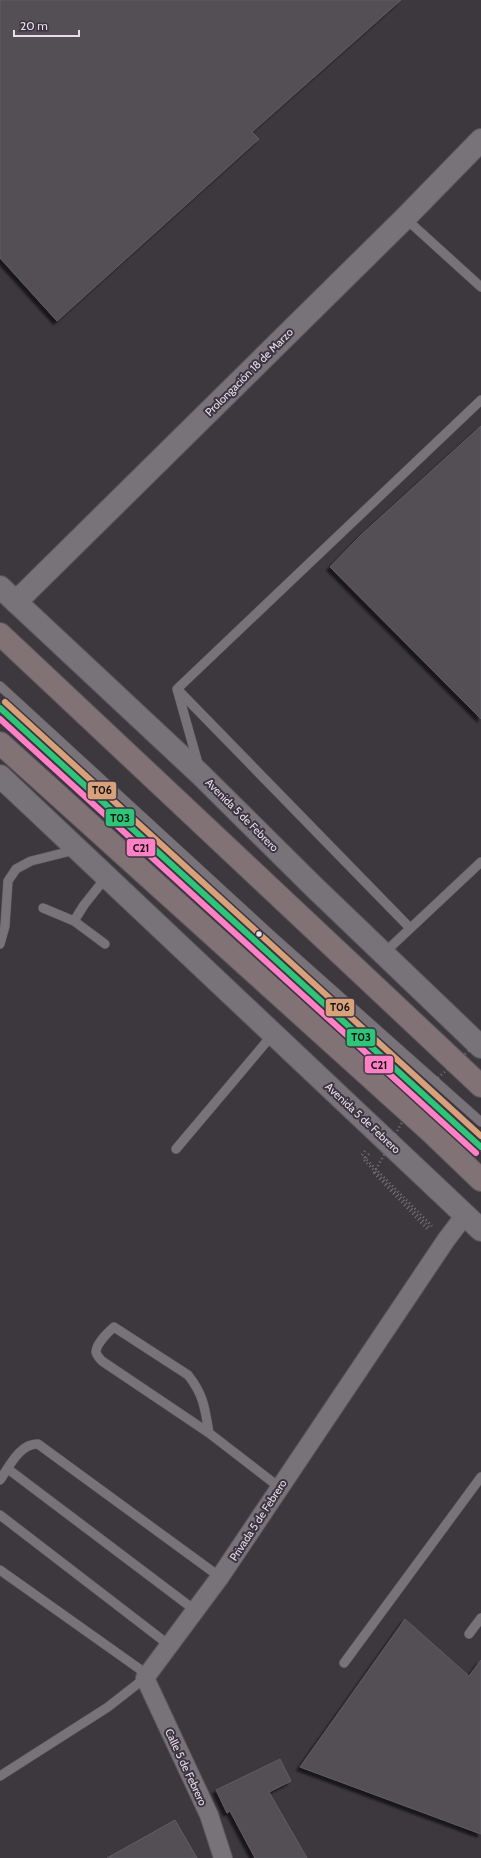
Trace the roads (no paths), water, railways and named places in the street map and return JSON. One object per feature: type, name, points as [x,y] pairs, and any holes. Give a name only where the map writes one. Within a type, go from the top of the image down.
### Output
[{"type":"highway","points":[[0,634],[481,1086]]},
{"type":"highway","points":[[0,743],[431,1132],[481,1180]]},
{"type":"main road","name":"Prolongación 18 de Marzo","points":[[16,602],[405,218],[481,140]]},
{"type":"main road","name":"Avenida 5 de Febrero","points":[[0,587],[202,775],[383,954],[481,1047]]},
{"type":"main road","name":"Avenida 5 de Febrero","points":[[0,776],[481,1230]]},
{"type":"street","name":"Privada 5 de Febrero","points":[[146,1677],[220,1577],[441,1234],[465,1215]]},
{"type":"street","name":"Calle 5 de Febrero","points":[[146,1677],[209,1815],[223,1858]]},
{"type":"lane","points":[[405,218],[481,287]]},
{"type":"lane","points":[[177,689],[481,400]]},
{"type":"lane","points":[[0,686],[266,929],[481,1122]]},
{"type":"lane","points":[[177,689],[202,775]]},
{"type":"lane","points":[[177,689],[410,928]]},
{"type":"lane","points":[[0,708],[481,1147]]},
{"type":"lane","points":[[0,944],[5,926],[8,881],[16,869],[31,861],[78,849]]},
{"type":"lane","points":[[383,954],[481,862]]},
{"type":"lane","points":[[74,921],[84,905],[107,876]]},
{"type":"lane","points":[[43,908],[74,921],[105,944]]},
{"type":"lane","points":[[176,1149],[273,1034]]},
{"type":"lane","points":[[209,1433],[204,1402],[197,1386],[188,1376],[114,1327],[108,1332],[96,1350],[96,1354],[102,1361],[209,1433],[279,1487]]},
{"type":"lane","points":[[0,1480],[19,1453],[31,1444],[38,1444],[220,1577]]},
{"type":"lane","points":[[8,1469],[196,1611]]},
{"type":"lane","points":[[344,1663],[481,1476]]},
{"type":"lane","points":[[0,1515],[170,1645]]},
{"type":"lane","points":[[0,1570],[146,1677]]},
{"type":"lane","points":[[469,1634],[481,1618]]},
{"type":"lane","name":"Privada 5 de Febrero","points":[[0,1776],[108,1707],[146,1677]]}]
